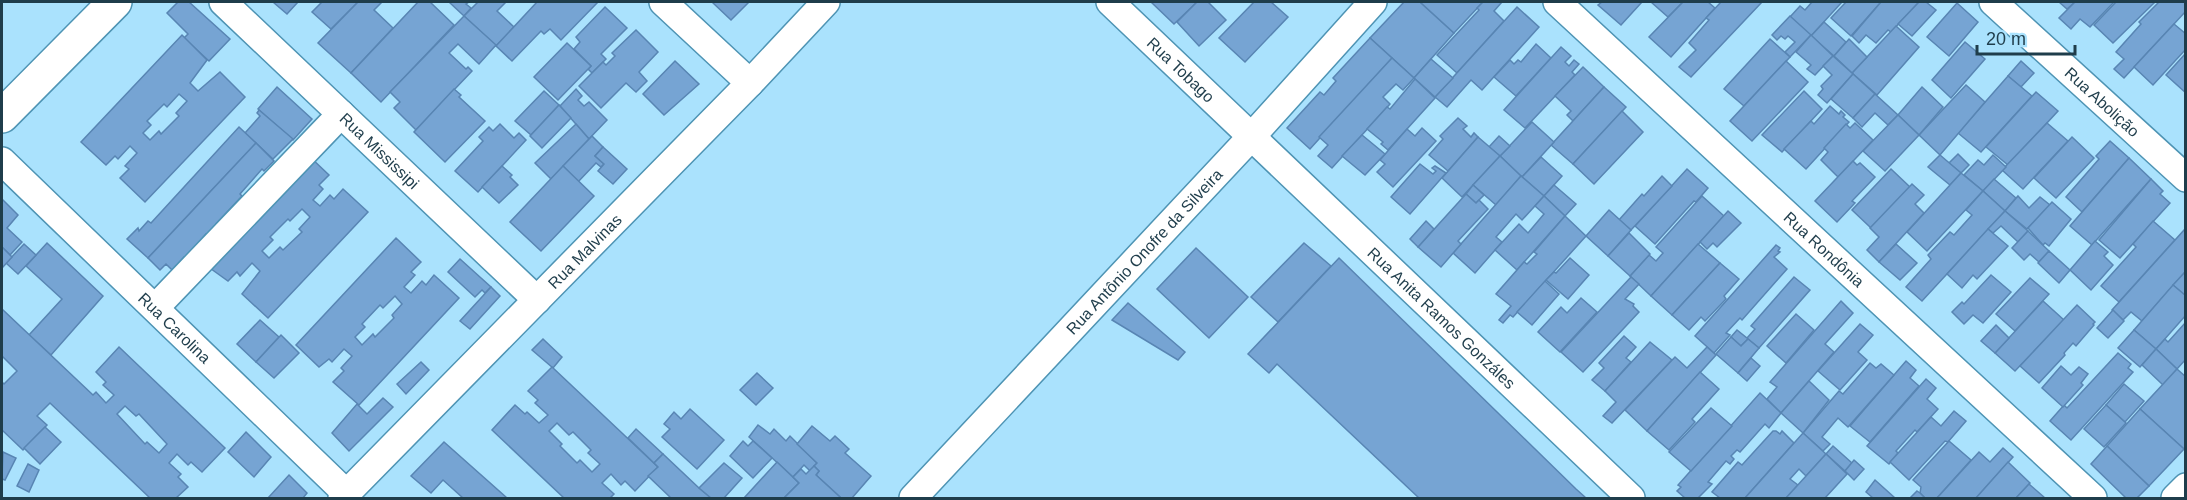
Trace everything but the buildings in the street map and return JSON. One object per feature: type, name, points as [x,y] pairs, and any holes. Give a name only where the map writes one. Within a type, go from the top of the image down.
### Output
[{"type":"street","points":[[2,116],[115,2]]},
{"type":"street","name":"Rua Mississipi","points":[[223,2],[537,300]]},
{"type":"street","points":[[663,2],[750,83]]},
{"type":"street","name":"Rua Malvinas","points":[[345,496],[750,83],[826,2]]},
{"type":"street","name":"Rua Tobago","points":[[1110,2],[1252,136]]},
{"type":"street","name":"Rua Antônio Onofre da Silveira","points":[[913,498],[1252,136],[1372,2]]},
{"type":"street","name":"Rua Rondônia","points":[[1557,2],[2093,498]]},
{"type":"street","name":"Rua Abolição","points":[[1993,2],[2186,178]]},
{"type":"street","points":[[155,308],[341,114]]},
{"type":"street","name":"Rua Anita Ramos Gonzáles","points":[[1252,136],[1631,498]]},
{"type":"street","name":"Rua Carolina","points":[[2,161],[345,496]]},
{"type":"street","points":[[2175,498],[2186,487]]}]
